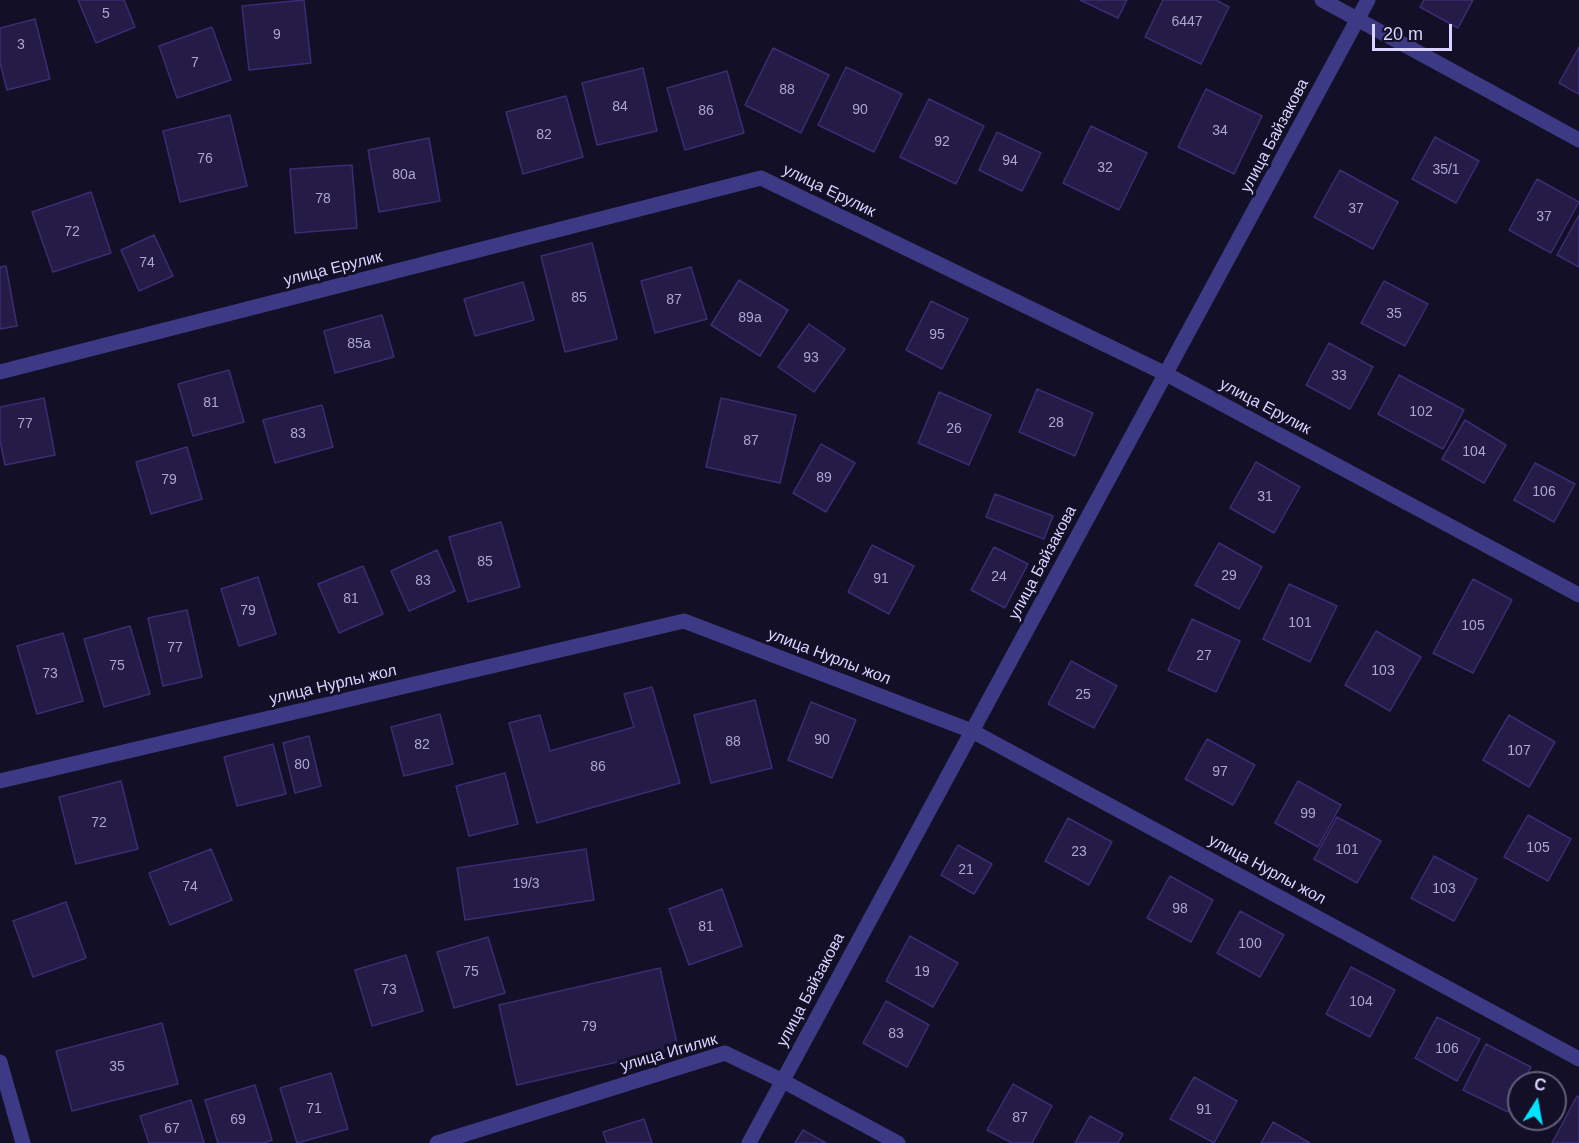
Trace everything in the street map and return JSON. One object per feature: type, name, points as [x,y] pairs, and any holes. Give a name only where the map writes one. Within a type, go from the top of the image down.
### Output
[{"type":"street","points":[[1322,0],[1579,140]]},
{"type":"street","name":"улица Байзакова","points":[[749,1143],[1368,0]]},
{"type":"street","name":"улица Ерулик","points":[[0,372],[761,178],[1166,374],[1579,595]]},
{"type":"street","name":"улица Нурлы жол","points":[[0,782],[684,621],[972,731],[1579,1059]]},
{"type":"street","name":"улица Игилик","points":[[437,1143],[725,1053],[783,1081],[898,1143]]},
{"type":"street","points":[[0,1062],[23,1143]]},
{"type":"building","points":[[78,0],[124,0],[135,27],[96,43]]},
{"type":"building","points":[[304,0],[311,63],[249,70],[242,6]]},
{"type":"building","points":[[1080,0],[1127,0],[1118,18]]},
{"type":"building","points":[[1163,0],[1216,0],[1229,7],[1201,64],[1145,37]]},
{"type":"building","points":[[1424,0],[1473,0],[1458,28],[1420,7]]},
{"type":"building","points":[[35,19],[50,79],[7,90],[0,63],[0,28]]},
{"type":"building","points":[[212,27],[231,80],[177,98],[159,46]]},
{"type":"building","points":[[1579,47],[1579,94],[1559,83]]},
{"type":"building","points":[[773,48],[829,75],[801,133],[745,105]]},
{"type":"building","points":[[846,67],[902,94],[874,152],[818,125]]},
{"type":"building","points":[[643,68],[657,131],[597,145],[582,83]]},
{"type":"building","points":[[727,71],[744,133],[685,150],[667,88]]},
{"type":"building","points":[[1206,89],[1262,116],[1234,174],[1178,147]]},
{"type":"building","points":[[566,96],[583,157],[523,174],[506,112]]},
{"type":"building","points":[[929,99],[984,126],[956,184],[900,157]]},
{"type":"building","points":[[230,115],[247,186],[180,202],[163,131]]},
{"type":"building","points":[[1091,126],[1147,153],[1119,210],[1063,183]]},
{"type":"building","points":[[997,132],[1041,153],[1022,191],[979,170]]},
{"type":"building","points":[[1435,137],[1479,161],[1456,203],[1412,179]]},
{"type":"building","points":[[429,138],[440,201],[379,212],[368,150]]},
{"type":"building","points":[[352,165],[357,228],[295,233],[290,169]]},
{"type":"building","points":[[1340,170],[1398,202],[1373,249],[1314,217]]},
{"type":"building","points":[[1537,179],[1579,202],[1551,253],[1509,230]]},
{"type":"building","points":[[91,192],[111,253],[53,272],[32,212]]},
{"type":"building","points":[[1579,215],[1579,267],[1557,255]]},
{"type":"building","points":[[154,235],[173,276],[139,291],[121,250]]},
{"type":"building","points":[[592,243],[617,339],[565,352],[541,256]]},
{"type":"building","points":[[6,266],[17,326],[0,329],[0,267]]},
{"type":"building","points":[[691,267],[707,319],[655,333],[641,281]]},
{"type":"building","points":[[739,280],[788,310],[760,356],[711,325]]},
{"type":"building","points":[[1384,281],[1428,304],[1405,346],[1361,323]]},
{"type":"building","points":[[523,282],[534,320],[475,336],[464,299]]},
{"type":"building","points":[[931,301],[968,319],[942,369],[906,350]]},
{"type":"building","points":[[382,315],[394,357],[335,373],[324,331]]},
{"type":"building","points":[[809,324],[845,349],[814,392],[778,367]]},
{"type":"building","points":[[1329,343],[1373,367],[1350,409],[1306,385]]},
{"type":"building","points":[[229,370],[244,422],[193,436],[178,384]]},
{"type":"building","points":[[1399,375],[1464,410],[1443,449],[1378,414]]},
{"type":"building","points":[[1037,389],[1093,413],[1075,456],[1019,432]]},
{"type":"building","points":[[939,392],[991,415],[969,465],[918,443]]},
{"type":"building","points":[[44,398],[55,455],[5,465],[0,441],[0,407]]},
{"type":"building","points":[[721,398],[796,415],[780,483],[706,467]]},
{"type":"building","points":[[322,405],[333,447],[275,463],[263,420]]},
{"type":"building","points":[[1465,420],[1506,445],[1484,483],[1442,459]]},
{"type":"building","points":[[821,444],[855,463],[826,512],[793,493]]},
{"type":"building","points":[[187,447],[202,499],[151,514],[136,462]]},
{"type":"building","points":[[1256,462],[1300,487],[1274,533],[1230,508]]},
{"type":"building","points":[[1535,463],[1575,484],[1554,522],[1514,500]]},
{"type":"building","points":[[995,494],[1053,516],[1044,539],[986,517]]},
{"type":"building","points":[[501,522],[520,587],[468,602],[449,537]]},
{"type":"building","points":[[1219,543],[1262,567],[1239,609],[1195,585]]},
{"type":"building","points":[[872,545],[914,566],[889,614],[848,592]]},
{"type":"building","points":[[994,547],[1028,564],[1005,608],[971,590]]},
{"type":"building","points":[[437,550],[455,591],[409,611],[391,571]]},
{"type":"building","points":[[363,566],[383,614],[339,633],[318,584]]},
{"type":"building","points":[[258,577],[276,634],[239,646],[221,589]]},
{"type":"building","points":[[1473,579],[1512,600],[1473,673],[1433,653]]},
{"type":"building","points":[[1289,584],[1337,606],[1310,662],[1263,639]]},
{"type":"building","points":[[187,610],[202,677],[163,686],[148,618]]},
{"type":"building","points":[[1192,619],[1240,641],[1216,692],[1168,670]]},
{"type":"building","points":[[130,626],[150,694],[104,707],[84,639]]},
{"type":"building","points":[[1376,631],[1421,657],[1390,711],[1345,685]]},
{"type":"building","points":[[63,633],[83,701],[37,714],[17,646]]},
{"type":"building","points":[[1071,661],[1117,686],[1094,728],[1048,704]]},
{"type":"building","points":[[652,687],[680,783],[537,823],[509,723],[540,715],[550,751],[634,727],[624,694]]},
{"type":"building","points":[[755,700],[772,768],[711,783],[694,715]]},
{"type":"building","points":[[811,702],[856,720],[832,778],[788,760]]},
{"type":"building","points":[[440,714],[453,764],[404,776],[391,727]]},
{"type":"building","points":[[1509,715],[1555,742],[1529,787],[1483,760]]},
{"type":"building","points":[[309,736],[321,786],[295,793],[283,743]]},
{"type":"building","points":[[1207,739],[1255,765],[1233,805],[1185,779]]},
{"type":"building","points":[[273,744],[286,794],[237,806],[224,757]]},
{"type":"building","points":[[505,773],[518,824],[469,836],[456,786]]},
{"type":"building","points":[[121,781],[138,849],[76,864],[59,797]]},
{"type":"building","points":[[1298,781],[1341,805],[1318,847],[1275,823]]},
{"type":"building","points":[[1528,815],[1571,839],[1548,881],[1504,857]]},
{"type":"building","points":[[1337,817],[1381,841],[1357,883],[1314,859]]},
{"type":"building","points":[[1068,818],[1112,842],[1089,885],[1045,861]]},
{"type":"building","points":[[958,845],[992,864],[974,894],[941,875]]},
{"type":"building","points":[[211,849],[232,900],[170,925],[149,873]]},
{"type":"building","points":[[586,849],[594,900],[465,920],[457,868]]},
{"type":"building","points":[[1434,856],[1477,879],[1454,921],[1411,898]]},
{"type":"building","points":[[1170,876],[1213,900],[1191,942],[1147,918]]},
{"type":"building","points":[[722,889],[742,946],[689,965],[669,909]]},
{"type":"building","points":[[66,902],[86,958],[33,977],[13,921]]},
{"type":"building","points":[[1240,911],[1284,935],[1260,977],[1217,953]]},
{"type":"building","points":[[910,936],[958,963],[933,1007],[886,981]]},
{"type":"building","points":[[488,937],[505,993],[454,1008],[437,952]]},
{"type":"building","points":[[406,955],[423,1011],[372,1026],[355,970]]},
{"type":"building","points":[[1351,967],[1395,990],[1370,1037],[1326,1014]]},
{"type":"building","points":[[660,968],[678,1048],[517,1085],[499,1005]]},
{"type":"building","points":[[886,1001],[929,1025],[907,1067],[863,1043]]},
{"type":"building","points":[[1437,1017],[1480,1039],[1457,1081],[1415,1058]]},
{"type":"building","points":[[162,1023],[178,1084],[72,1111],[56,1051]]},
{"type":"building","points":[[1486,1044],[1531,1067],[1529,1071],[1507,1071],[1507,1112],[1463,1090]]},
{"type":"building","points":[[331,1073],[348,1129],[297,1143],[280,1088]]},
{"type":"building","points":[[1194,1077],[1237,1101],[1214,1143],[1170,1119]]},
{"type":"building","points":[[1013,1084],[1052,1106],[1032,1143],[1012,1143],[987,1130]]},
{"type":"building","points":[[255,1085],[272,1140],[264,1143],[218,1143],[205,1100]]},
{"type":"building","points":[[1577,1096],[1579,1097],[1579,1143],[1552,1143],[1558,1131],[1567,1131],[1567,1115]]},
{"type":"building","points":[[191,1100],[204,1143],[149,1143],[140,1116]]},
{"type":"building","points":[[1090,1116],[1123,1134],[1118,1143],[1075,1143]]},
{"type":"building","points":[[644,1119],[652,1143],[607,1143],[603,1132]]},
{"type":"building","points":[[1273,1122],[1310,1143],[1261,1143]]},
{"type":"building","points":[[803,1130],[826,1143],[795,1143]]}]
